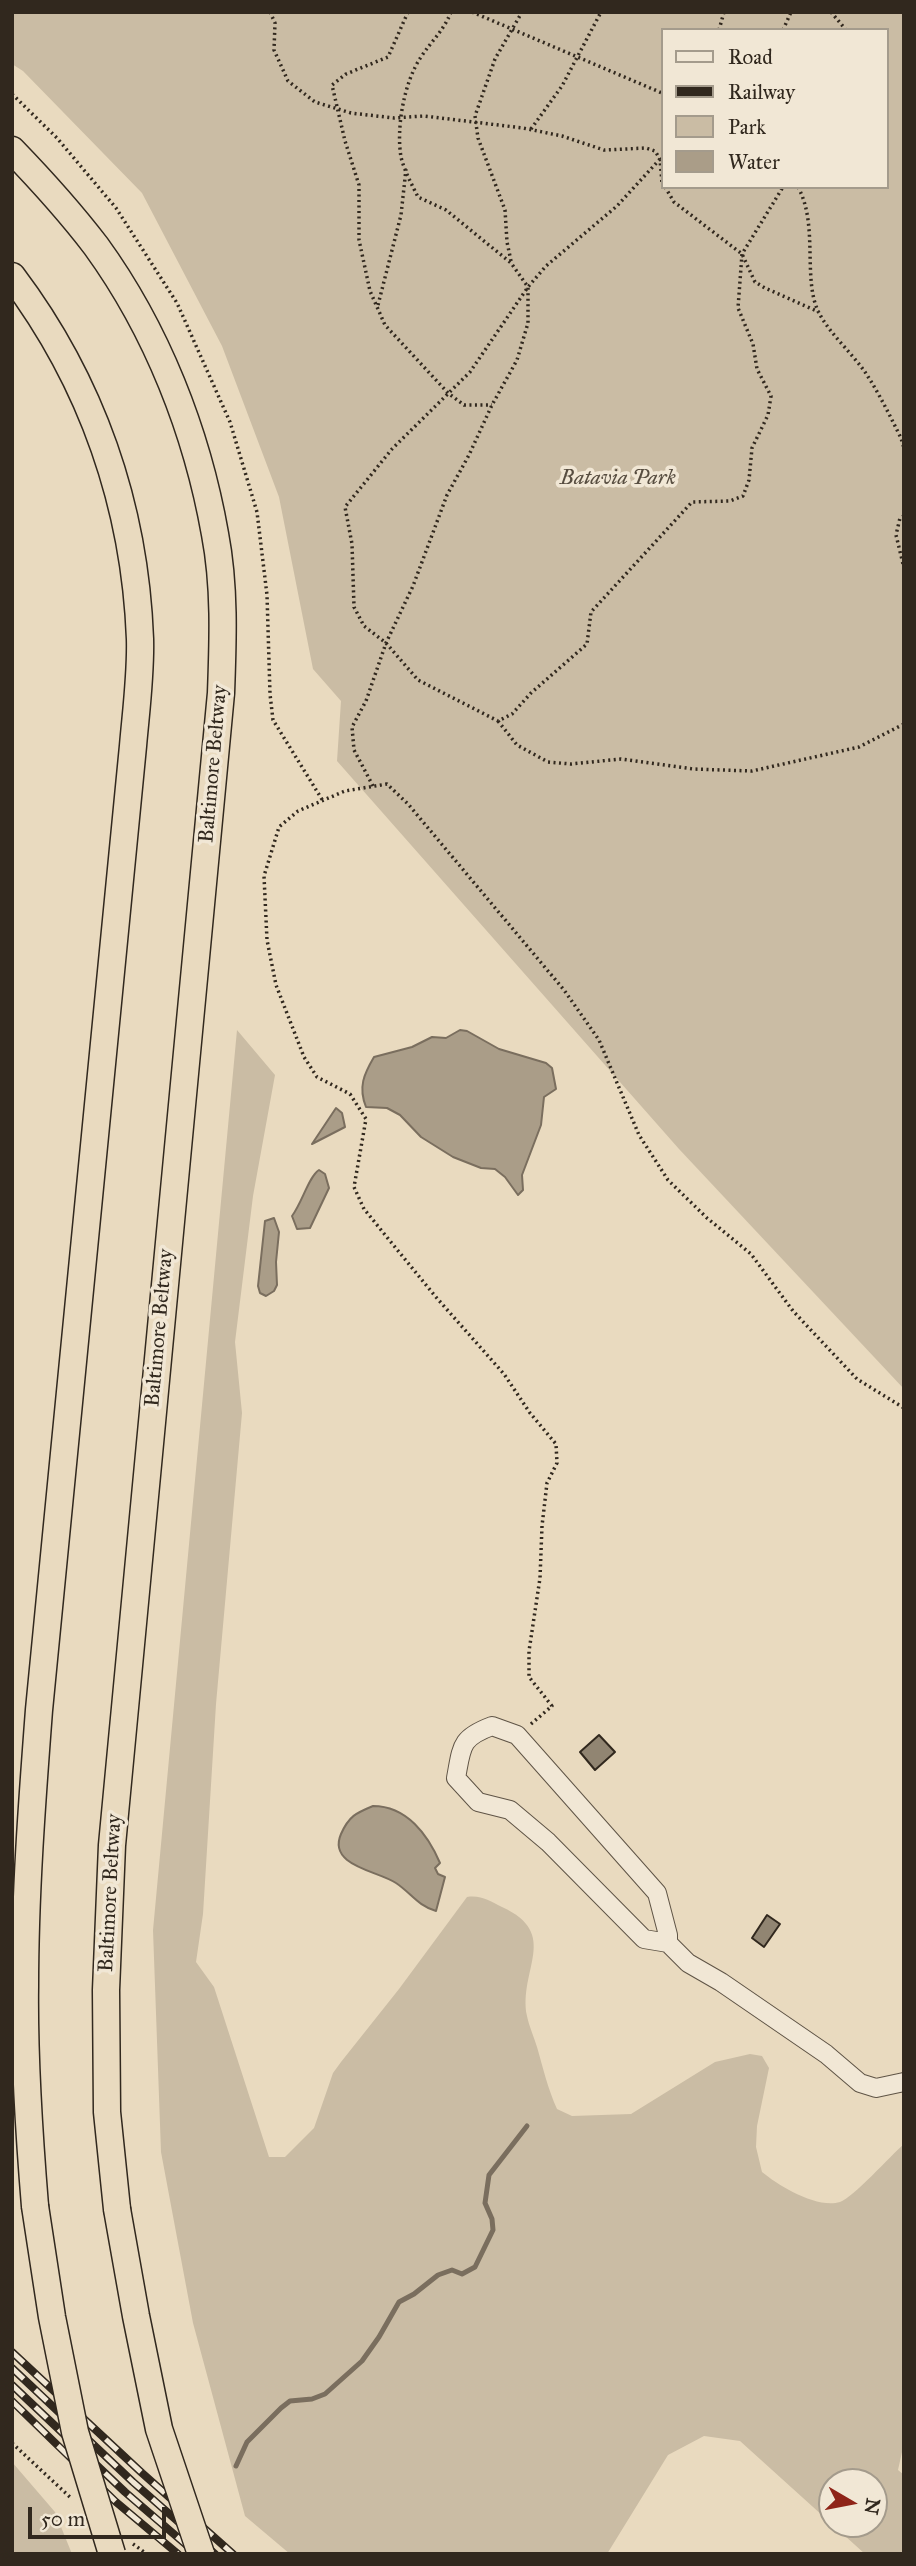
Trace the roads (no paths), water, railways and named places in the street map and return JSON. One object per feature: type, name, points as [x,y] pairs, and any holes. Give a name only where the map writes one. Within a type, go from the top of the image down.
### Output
[{"type":"highway","name":"Baltimore Beltway","points":[[12,150],[54,194],[96,247],[151,339],[175,393],[202,478],[216,536],[221,587],[221,693],[112,1845],[106,1990],[107,2112],[117,2209],[159,2429],[201,2554]]},
{"type":"highway","points":[[12,276],[48,326],[71,369],[91,408],[111,462],[131,548],[140,642],[41,1696],[29,1840],[25,1987],[27,2110],[35,2206],[52,2317],[75,2432],[112,2554]]},
{"type":"lane","points":[[668,1943],[657,1893],[517,1735],[492,1726],[472,1734],[462,1747],[456,1777],[478,1802],[510,1810],[548,1842],[644,1939],[668,1943],[688,1963],[774,2018],[860,2083],[876,2088],[904,2082]]},
{"type":"water","points":[[460,1030],[467,1031],[499,1049],[546,1063],[552,1068],[556,1089],[544,1097],[541,1125],[522,1175],[523,1190],[518,1195],[505,1177],[495,1169],[481,1168],[453,1157],[421,1137],[400,1115],[387,1108],[366,1107],[362,1093],[363,1081],[374,1057],[412,1047],[432,1037],[446,1038]]},
{"type":"water","points":[[336,1108],[342,1113],[345,1127],[312,1144]]},
{"type":"water","points":[[319,1170],[325,1174],[329,1188],[310,1228],[297,1229],[292,1216]]},
{"type":"water","points":[[274,1218],[279,1232],[277,1285],[274,1291],[266,1296],[260,1293],[258,1286],[265,1221]]},
{"type":"water","points":[[373,1806],[385,1807],[406,1817],[429,1842],[440,1863],[435,1868],[438,1874],[445,1877],[436,1911],[419,1903],[396,1883],[357,1866],[341,1853],[341,1834],[347,1823],[358,1813]]},
{"type":"waterway","points":[[236,2466],[247,2442],[281,2408],[290,2401],[312,2399],[325,2394],[362,2361],[399,2302],[438,2275],[452,2270],[462,2274],[475,2267],[493,2230],[492,2219],[485,2203],[489,2175],[527,2126]]},
{"type":"railway","points":[[12,2352],[233,2554]]},
{"type":"railway","points":[[12,2368],[133,2482],[215,2554]]},
{"type":"railway","points":[[12,2385],[125,2492],[197,2554]]},
{"type":"railway","points":[[12,2401],[116,2502],[178,2554]]},
{"type":"park label","name":"Batavia Park","points":[[618,479]]}]
